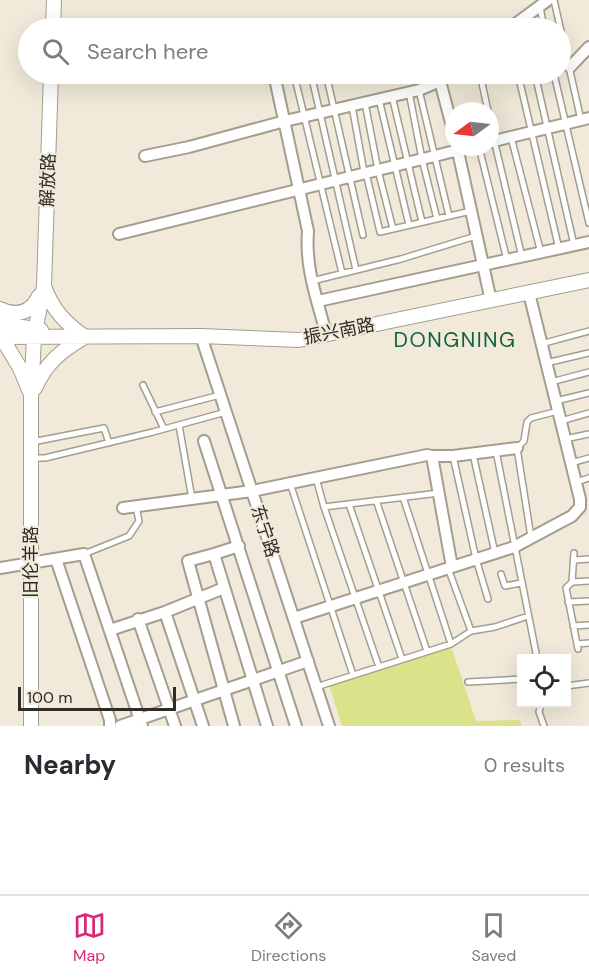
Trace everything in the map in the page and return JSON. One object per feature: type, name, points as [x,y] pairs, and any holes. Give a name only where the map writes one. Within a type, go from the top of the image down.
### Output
[{"type":"street","points":[[53,18],[54,0]]},
{"type":"street","points":[[530,18],[544,3]]},
{"type":"street","points":[[571,66],[589,46]]},
{"type":"street","name":"解放路","points":[[35,333],[44,286],[51,84]]},
{"type":"street","points":[[276,84],[309,231],[307,251],[310,281],[318,301],[326,334]]},
{"type":"street","points":[[145,156],[414,91],[432,84]]},
{"type":"street","points":[[441,84],[446,102]]},
{"type":"street","points":[[499,140],[585,119]]},
{"type":"street","points":[[119,234],[445,153]]},
{"type":"street","points":[[460,156],[491,300]]},
{"type":"street","points":[[318,301],[589,242]]},
{"type":"street","name":"振兴南路","points":[[1,329],[85,337],[201,336],[299,340],[589,280]]},
{"type":"street","points":[[0,309],[14,313],[30,309],[35,305],[44,286]]},
{"type":"street","points":[[31,398],[48,363],[68,346],[85,337],[59,315],[49,301],[44,286]]},
{"type":"street","points":[[294,618],[514,547],[572,516],[584,506],[580,499],[529,293]]},
{"type":"street","points":[[1,329],[20,368],[31,398]]},
{"type":"street","name":"旧伦羊路","points":[[31,726],[31,398],[35,333]]},
{"type":"street","name":"东宁路","points":[[201,336],[329,726]]},
{"type":"street","points":[[204,441],[296,726]]},
{"type":"street","points":[[123,508],[252,491],[428,455],[453,456],[518,448]]},
{"type":"street","points":[[432,456],[450,567]]},
{"type":"street","points":[[234,726],[188,561],[239,546]]},
{"type":"street","points":[[0,568],[84,554],[141,723]]},
{"type":"street","points":[[214,554],[267,726]]},
{"type":"street","points":[[56,559],[110,720],[110,726]]},
{"type":"street","points":[[110,630],[165,612],[224,588]]},
{"type":"street","points":[[165,612],[203,726]]},
{"type":"street","points":[[138,620],[175,726]]},
{"type":"street","points":[[120,726],[141,723],[169,710],[308,661]]},
{"type":"lane","points":[[554,0],[558,18]]},
{"type":"lane","points":[[571,70],[585,119]]},
{"type":"lane","points":[[297,84],[342,273]]},
{"type":"lane","points":[[313,84],[356,270]]},
{"type":"lane","points":[[328,84],[363,235]]},
{"type":"lane","points":[[482,84],[486,102]]},
{"type":"lane","points":[[520,84],[559,249]]},
{"type":"lane","points":[[537,84],[574,246]]},
{"type":"lane","points":[[556,84],[589,223]]},
{"type":"lane","points":[[414,91],[449,216]]},
{"type":"lane","points":[[414,91],[422,159],[437,219]]},
{"type":"lane","points":[[392,96],[406,163],[422,222]]},
{"type":"lane","points":[[379,99],[393,166],[409,225]]},
{"type":"lane","points":[[364,103],[380,232],[473,210]]},
{"type":"lane","points":[[352,106],[364,172],[372,172]]},
{"type":"lane","points":[[511,137],[541,253]]},
{"type":"lane","points":[[481,156],[507,260]]},
{"type":"lane","points":[[496,156],[522,257]]},
{"type":"lane","points":[[372,172],[393,229]]},
{"type":"lane","points":[[310,281],[478,236]]},
{"type":"lane","points":[[542,344],[589,331]]},
{"type":"lane","points":[[546,363],[589,353]]},
{"type":"lane","points":[[551,382],[589,372]]},
{"type":"lane","points":[[143,385],[164,429]]},
{"type":"lane","points":[[558,411],[589,393]]},
{"type":"lane","points":[[155,412],[220,395]]},
{"type":"lane","points":[[531,537],[518,448],[524,441],[527,422],[531,417],[558,411],[589,413]]},
{"type":"lane","points":[[31,458],[45,458],[109,443],[226,412]]},
{"type":"lane","points":[[179,425],[192,499]]},
{"type":"lane","points":[[31,442],[104,429],[109,443]]},
{"type":"lane","points":[[565,439],[589,434]]},
{"type":"lane","points":[[496,451],[536,654]]},
{"type":"lane","points":[[473,454],[495,553]]},
{"type":"lane","points":[[453,456],[476,559],[488,599]]},
{"type":"lane","points":[[571,463],[589,458]]},
{"type":"lane","points":[[316,477],[324,507],[379,667]]},
{"type":"lane","points":[[576,482],[589,478]]},
{"type":"lane","points":[[290,483],[353,675]]},
{"type":"lane","points":[[324,507],[439,493]]},
{"type":"lane","points":[[403,497],[451,644]]},
{"type":"lane","points":[[376,500],[427,651]]},
{"type":"lane","points":[[349,504],[402,659]]},
{"type":"lane","points":[[84,554],[129,536],[138,522],[136,507]]},
{"type":"lane","points":[[574,553],[572,582],[566,588],[568,602],[577,646],[589,643]]},
{"type":"lane","points":[[575,560],[589,559]]},
{"type":"lane","points":[[450,567],[471,631]]},
{"type":"lane","points":[[501,574],[505,586],[521,583]]},
{"type":"lane","points":[[572,582],[589,581]]},
{"type":"lane","points":[[568,602],[589,601]]},
{"type":"lane","points":[[316,687],[451,644],[471,631],[495,627],[528,616]]},
{"type":"lane","points":[[573,626],[589,625]]},
{"type":"lane","points":[[468,682],[517,679]]},
{"type":"lane","points":[[571,685],[589,683]]},
{"type":"lane","points":[[540,708],[539,712],[544,726]]},
{"type":"green space","points":[[451,646],[476,721],[520,720],[522,726],[342,726],[329,685]]},
{"type":"district","name":"DONGNING","points":[[455,340]]}]
